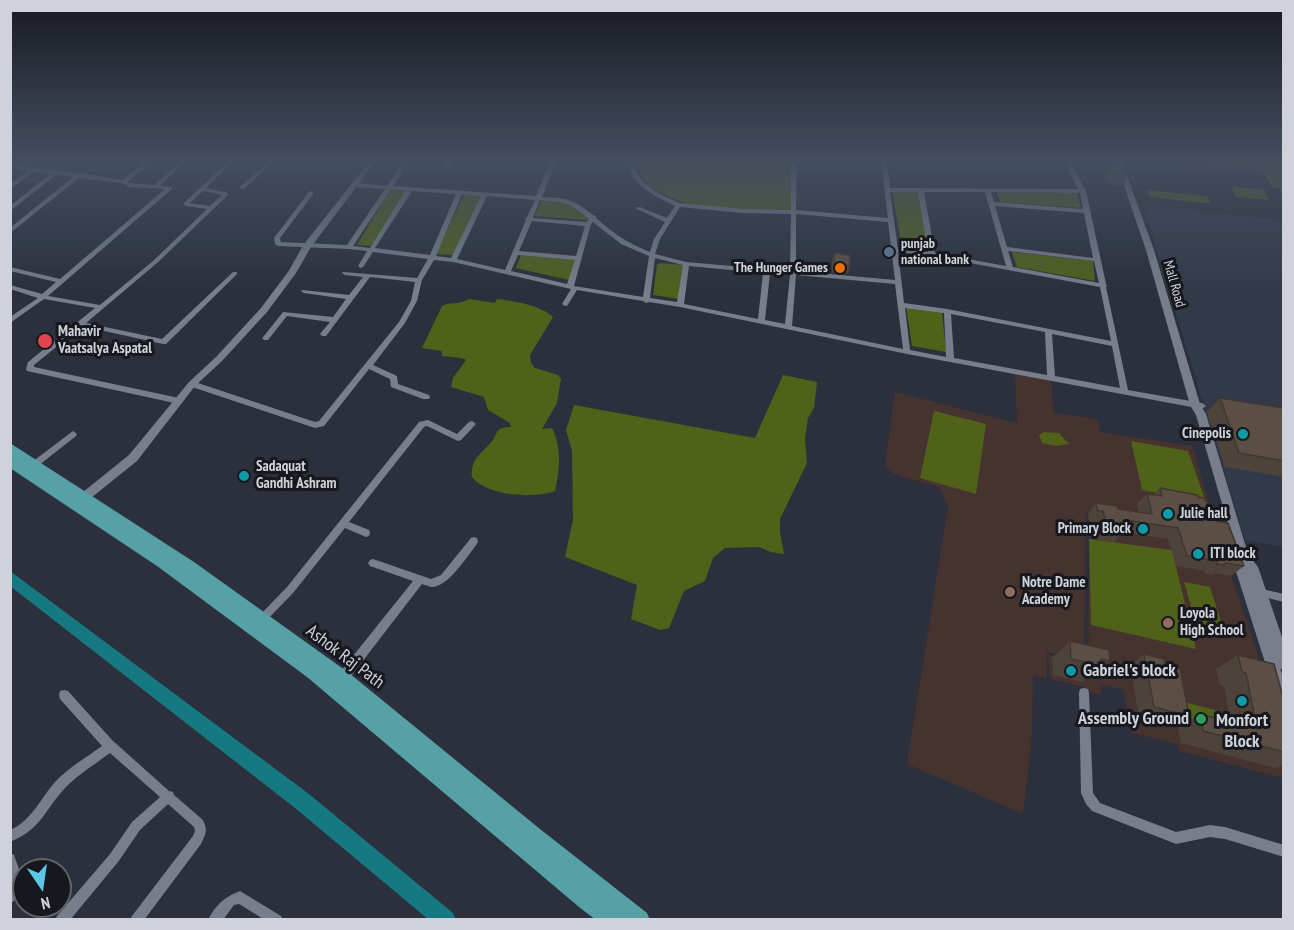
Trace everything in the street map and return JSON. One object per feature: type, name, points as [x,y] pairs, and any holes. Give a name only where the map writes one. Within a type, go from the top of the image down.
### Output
[{"type":"main road","name":"Ashok Raj Path","points":[[10,448],[35,464],[162,561],[257,623],[338,683],[640,920]]},
{"type":"main road","name":"Ashok Raj Path","points":[[10,461],[81,500]]},
{"type":"main road","name":"Ashok Raj Path","points":[[338,683],[586,900],[614,920]]},
{"type":"street","points":[[10,231],[42,205]]},
{"type":"street","points":[[10,321],[43,297],[149,205]]},
{"type":"street","points":[[195,205],[212,208]]},
{"type":"street","points":[[179,401],[30,369],[31,364],[155,262],[214,205]]},
{"type":"street","points":[[302,205],[276,240],[280,245],[349,247],[453,260],[572,288],[646,302],[680,305],[907,352],[1199,408]]},
{"type":"street","points":[[81,500],[133,458],[192,384],[219,359],[264,310],[339,205]]},
{"type":"street","points":[[349,247],[377,205]]},
{"type":"street","points":[[361,266],[400,205]]},
{"type":"street","points":[[192,384],[318,426],[324,422],[402,323],[414,301],[419,280],[432,258],[454,205]]},
{"type":"street","points":[[453,260],[479,205]]},
{"type":"street","points":[[507,273],[534,205]]},
{"type":"street","points":[[578,205],[594,217],[615,238],[652,255],[686,264],[898,282]]},
{"type":"street","points":[[646,302],[652,255],[657,240],[678,205]]},
{"type":"street","points":[[682,205],[891,220]]},
{"type":"street","points":[[788,327],[793,273],[795,205]]},
{"type":"street","points":[[889,205],[907,352]]},
{"type":"street","points":[[924,205],[932,254]]},
{"type":"street","points":[[992,205],[1010,269]]},
{"type":"street","points":[[1011,205],[1087,211]]},
{"type":"street","points":[[1086,205],[1125,392]]},
{"type":"street","name":"Mall Road","points":[[1138,205],[1243,556],[1239,562],[1259,596]]},
{"type":"street","points":[[638,208],[668,221]]},
{"type":"street","points":[[565,304],[572,288],[588,224],[594,217]]},
{"type":"street","points":[[528,219],[588,224]]},
{"type":"street","points":[[1004,249],[1098,260]]},
{"type":"street","points":[[894,250],[932,254],[1104,286]]},
{"type":"street","points":[[516,253],[578,258]]},
{"type":"street","points":[[680,305],[686,264]]},
{"type":"street","points":[[10,269],[60,281]]},
{"type":"street","points":[[761,321],[767,270]]},
{"type":"street","points":[[81,324],[163,342],[235,273]]},
{"type":"street","points":[[345,273],[419,280]]},
{"type":"street","points":[[324,334],[368,275]]},
{"type":"street","points":[[10,287],[43,297],[101,307]]},
{"type":"street","points":[[304,291],[352,298]]},
{"type":"street","points":[[902,305],[947,311],[1115,344]]},
{"type":"street","points":[[947,311],[950,359]]},
{"type":"street","points":[[266,338],[285,314],[335,320]]},
{"type":"street","points":[[1048,331],[1052,378]]},
{"type":"street","points":[[369,366],[394,378],[394,385],[426,397]]},
{"type":"street","points":[[257,623],[290,590],[345,524],[422,424],[426,422],[458,438],[472,424]]},
{"type":"street","points":[[35,464],[73,434]]},
{"type":"street","points":[[345,524],[366,533]]},
{"type":"street","points":[[373,563],[435,583],[441,581],[474,541]]},
{"type":"street","points":[[338,683],[420,579]]},
{"type":"street","points":[[1284,598],[1259,596],[1284,664]]},
{"type":"street","points":[[1275,641],[1284,700]]},
{"type":"street","points":[[1084,693],[1087,792],[1096,807],[1176,838],[1210,831],[1225,833],[1284,851]]},
{"type":"street","points":[[64,695],[111,746],[199,824],[201,831],[185,858],[136,920]]},
{"type":"street","points":[[10,836],[27,828],[50,796],[68,778],[111,746]]},
{"type":"street","points":[[61,920],[114,858],[136,826],[169,796]]},
{"type":"street","points":[[214,920],[230,901],[240,897],[277,920]]},
{"type":"shaded area","points":[[1143,205],[1283,220],[1283,547],[1245,540]]},
{"type":"shaded area","name":"Notre Dame Academy","points":[[1015,372],[1051,380],[1054,413],[1097,419],[1100,432],[1192,446],[1218,532],[1086,513],[1084,662],[1047,652],[1047,679],[1033,676],[1032,736],[1023,814],[907,764],[948,506],[939,487],[894,474],[885,466],[895,392],[1017,423]]},
{"type":"shaded area","name":"Loyola High School","points":[[1090,515],[1217,535],[1261,663],[1283,744],[1283,778],[1179,751],[1177,744],[1130,732],[1124,690],[1100,684],[1101,695],[1087,692],[1087,688],[1050,679],[1048,655],[1088,664]]},
{"type":"green space","points":[[381,205],[398,205],[372,246],[357,245]]},
{"type":"green space","points":[[459,205],[477,205],[453,255],[436,254]]},
{"type":"green space","points":[[539,205],[572,205],[590,218],[587,220],[535,216]]},
{"type":"green space","points":[[697,205],[791,205],[791,210],[736,210]]},
{"type":"green space","points":[[895,205],[921,205],[929,251],[902,248]]},
{"type":"green space","points":[[1046,205],[1080,205],[1081,208]]},
{"type":"green space","points":[[1012,252],[1093,261],[1095,281],[1017,267]]},
{"type":"green space","points":[[521,255],[575,260],[569,280],[516,268]]},
{"type":"green space","points":[[660,263],[684,265],[679,299],[653,295],[657,265]]},
{"type":"green space","points":[[469,299],[495,303],[497,299],[519,302],[541,309],[553,317],[530,355],[531,363],[535,368],[558,375],[561,379],[557,403],[542,429],[552,428],[559,451],[555,491],[535,495],[499,492],[479,483],[472,477],[475,460],[493,440],[498,430],[511,427],[510,423],[488,410],[484,397],[451,387],[453,378],[466,360],[442,356],[442,351],[422,348],[442,306]]},
{"type":"green space","points":[[906,307],[942,312],[946,352],[912,346]]},
{"type":"green space","points":[[783,375],[817,382],[814,408],[808,418],[805,439],[807,463],[780,519],[784,554],[759,547],[725,548],[713,558],[705,581],[684,591],[669,628],[660,630],[631,619],[637,585],[565,557],[573,520],[572,451],[566,430],[574,405],[755,438]]},
{"type":"green space","points":[[934,411],[986,424],[976,494],[920,478]]},
{"type":"green space","points":[[1044,432],[1059,433],[1069,444],[1056,446],[1042,443],[1039,435]]},
{"type":"green space","points":[[1131,441],[1188,451],[1206,502],[1142,490]]},
{"type":"green space","points":[[1089,539],[1172,550],[1196,649],[1091,625]]},
{"type":"green space","points":[[1184,582],[1210,587],[1224,631],[1197,627]]},
{"type":"green space","name":"Assembly Ground","points":[[1173,699],[1226,713],[1231,739],[1177,724]]},
{"type":"building","points":[[834,253],[850,255],[850,266],[834,265]]},
{"type":"building","points":[[1220,398],[1284,408],[1284,461],[1239,453]]},
{"type":"building","points":[[1160,488],[1204,498],[1208,505],[1212,506],[1216,521],[1228,523],[1244,566],[1217,564],[1217,561],[1187,556],[1178,528],[1125,520],[1127,527],[1122,526],[1123,532],[1108,530],[1103,511],[1098,511],[1096,503],[1152,514],[1147,494],[1162,496]]},
{"type":"building","points":[[1070,641],[1109,650],[1110,661],[1101,659],[1102,666],[1071,659]]},
{"type":"building","points":[[1144,654],[1164,659],[1165,665],[1180,668],[1189,716],[1154,707]]},
{"type":"building","points":[[1238,655],[1274,664],[1284,701],[1284,752],[1203,731],[1200,714],[1257,729],[1246,673],[1242,672]]},
{"type":"waterway","points":[[10,577],[302,801],[446,920]]},
{"type":"place","name":"punjab national bank","points":[[889,252]]},
{"type":"place","name":"The Hunger Games","points":[[840,268]]},
{"type":"place","name":"Mahavir Vaatsalya Aspatal","points":[[45,341]]},
{"type":"place","name":"Cinepolis","points":[[1243,434]]},
{"type":"place","name":"Sadaquat Gandhi Ashram","points":[[244,476]]},
{"type":"place","name":"Julie hall","points":[[1168,514]]},
{"type":"place","name":"Primary Block","points":[[1143,529]]},
{"type":"place","name":"ITI block","points":[[1198,554]]},
{"type":"place","name":"Notre Dame Academy","points":[[1010,592]]},
{"type":"place","name":"Loyola High School","points":[[1168,623]]},
{"type":"place","name":"Gabriel's block","points":[[1071,671]]},
{"type":"place","name":"Monfort Block","points":[[1242,701]]},
{"type":"place","name":"Assembly Ground","points":[[1201,719]]}]
